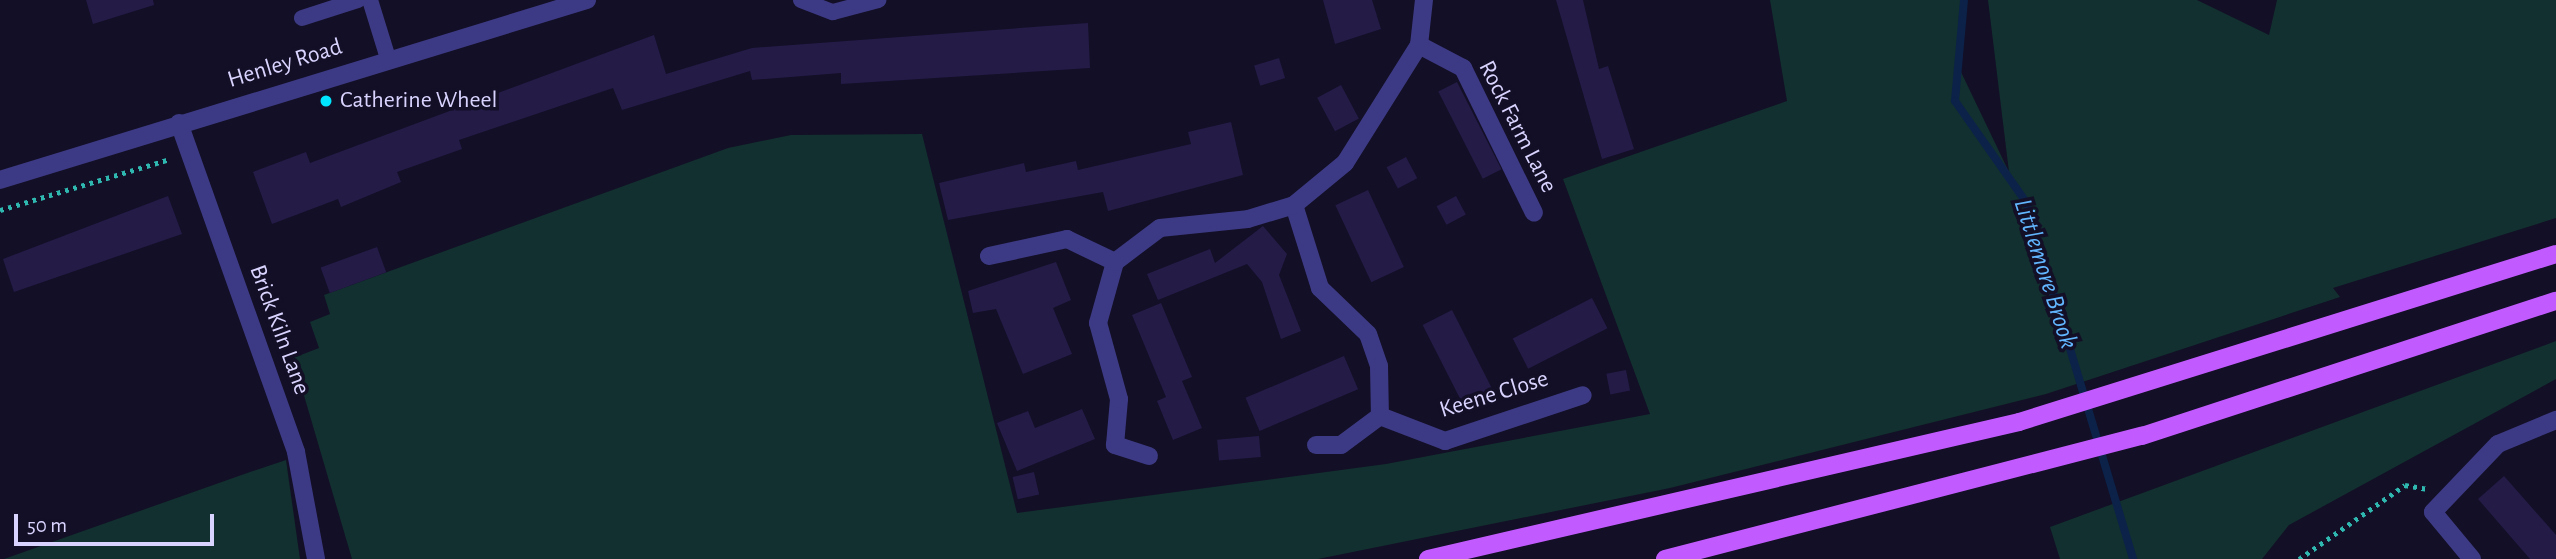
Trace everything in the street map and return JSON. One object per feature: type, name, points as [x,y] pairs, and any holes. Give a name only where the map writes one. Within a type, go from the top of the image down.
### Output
[{"type":"main road","points":[[1428,559],[2020,422],[2132,390],[2556,254]]},
{"type":"main road","points":[[1665,559],[1744,542],[2142,436],[2556,301]]},
{"type":"main road","points":[[1697,559],[1744,542]]},
{"type":"street","name":"Henley Road","points":[[0,180],[388,58],[587,0]]},
{"type":"street","points":[[1149,456],[1115,446],[1119,399],[1098,323],[1115,262],[1160,228],[1248,219],[1294,205],[1345,163],[1419,45],[1424,0]]},
{"type":"street","name":"Rock Farm Lane","points":[[1419,45],[1463,68],[1534,213]]},
{"type":"street","name":"Brick Kiln Lane","points":[[179,123],[296,452],[316,559]]},
{"type":"street","points":[[1294,205],[1320,288],[1368,334],[1379,366],[1380,416],[1341,445],[1316,445]]},
{"type":"street","points":[[989,256],[1067,239],[1115,262]]},
{"type":"street","name":"Keene Close","points":[[1380,416],[1445,442],[1583,395]]},
{"type":"street","points":[[2472,559],[2433,512],[2448,493],[2498,444],[2556,420]]},
{"type":"lane","points":[[302,18],[358,0]]},
{"type":"lane","points":[[370,0],[388,58]]},
{"type":"lane","points":[[801,0],[833,12],[878,0]]},
{"type":"path","points":[[0,210],[116,173],[190,158]]},
{"type":"path","points":[[2299,559],[2405,485],[2448,493]]},
{"type":"green space","points":[[1770,0],[1961,0],[1961,72],[2009,172],[1988,0],[2197,0],[2269,35],[2277,0],[2556,0],[2556,218],[2333,288],[2340,297],[2046,394],[1670,488],[1318,559],[352,559],[293,358],[319,348],[310,322],[330,314],[324,295],[728,148],[791,135],[922,134],[1017,513],[1386,464],[1650,414],[1563,179],[1787,101]]},
{"type":"green space","points":[[2556,341],[2556,379],[2289,525],[2262,559],[2060,559],[2050,527]]},
{"type":"green space","points":[[286,460],[300,559],[4,559],[250,472]]},
{"type":"building","points":[[86,0],[153,0],[154,5],[93,24]]},
{"type":"building","points":[[1323,0],[1372,0],[1381,29],[1335,44]]},
{"type":"building","points":[[1556,0],[1583,0],[1599,69],[1608,66],[1634,149],[1602,159]]},
{"type":"building","points":[[1088,23],[1090,68],[841,84],[841,73],[752,80],[750,71],[622,110],[613,88],[459,140],[462,149],[397,172],[401,182],[341,207],[338,199],[272,224],[253,172],[306,152],[310,163],[654,35],[666,74],[752,48]]},
{"type":"building","points":[[1279,58],[1285,78],[1260,86],[1254,66]]},
{"type":"building","points":[[1457,82],[1501,169],[1483,179],[1438,92]]},
{"type":"building","points":[[1341,85],[1359,119],[1335,131],[1317,98]]},
{"type":"building","points":[[1231,122],[1243,175],[1108,211],[1103,192],[948,220],[939,183],[1024,163],[1026,172],[1076,161],[1078,170],[1191,144],[1188,132]]},
{"type":"building","points":[[1406,157],[1417,178],[1398,189],[1387,167]]},
{"type":"building","points":[[1368,190],[1404,267],[1371,282],[1335,205]]},
{"type":"building","points":[[168,196],[182,234],[14,292],[3,259]]},
{"type":"building","points":[[1456,196],[1466,215],[1446,225],[1437,206]]},
{"type":"building","points":[[1263,226],[1287,254],[1279,275],[1301,331],[1281,339],[1262,282],[1247,264],[1158,300],[1147,274],[1210,249],[1215,263]]},
{"type":"building","points":[[377,247],[386,272],[330,293],[321,268]]},
{"type":"building","points":[[1056,262],[1071,300],[1053,308],[1072,354],[1023,374],[996,309],[973,313],[968,291]]},
{"type":"building","points":[[1592,298],[1607,328],[1528,369],[1513,338]]},
{"type":"building","points":[[1161,303],[1192,377],[1182,381],[1202,428],[1173,440],[1157,401],[1166,397],[1132,315]]},
{"type":"building","points":[[1452,310],[1492,388],[1463,403],[1423,325]]},
{"type":"building","points":[[1344,356],[1358,389],[1260,431],[1246,398]]},
{"type":"building","points":[[1626,370],[1630,391],[1610,394],[1606,374]]},
{"type":"building","points":[[1082,409],[1095,439],[1017,471],[997,423],[1028,411],[1035,428]]},
{"type":"building","points":[[1259,436],[1261,457],[1219,461],[1217,440]]},
{"type":"building","points":[[1034,472],[1039,494],[1018,499],[1013,477]]},
{"type":"building","points":[[2504,476],[2556,535],[2556,559],[2530,559],[2478,499]]},
{"type":"waterway","name":"Littlemore Brook","points":[[1964,0],[1955,101],[2026,202],[2133,559]]},
{"type":"place","name":"Catherine Wheel","points":[[326,101]]}]
